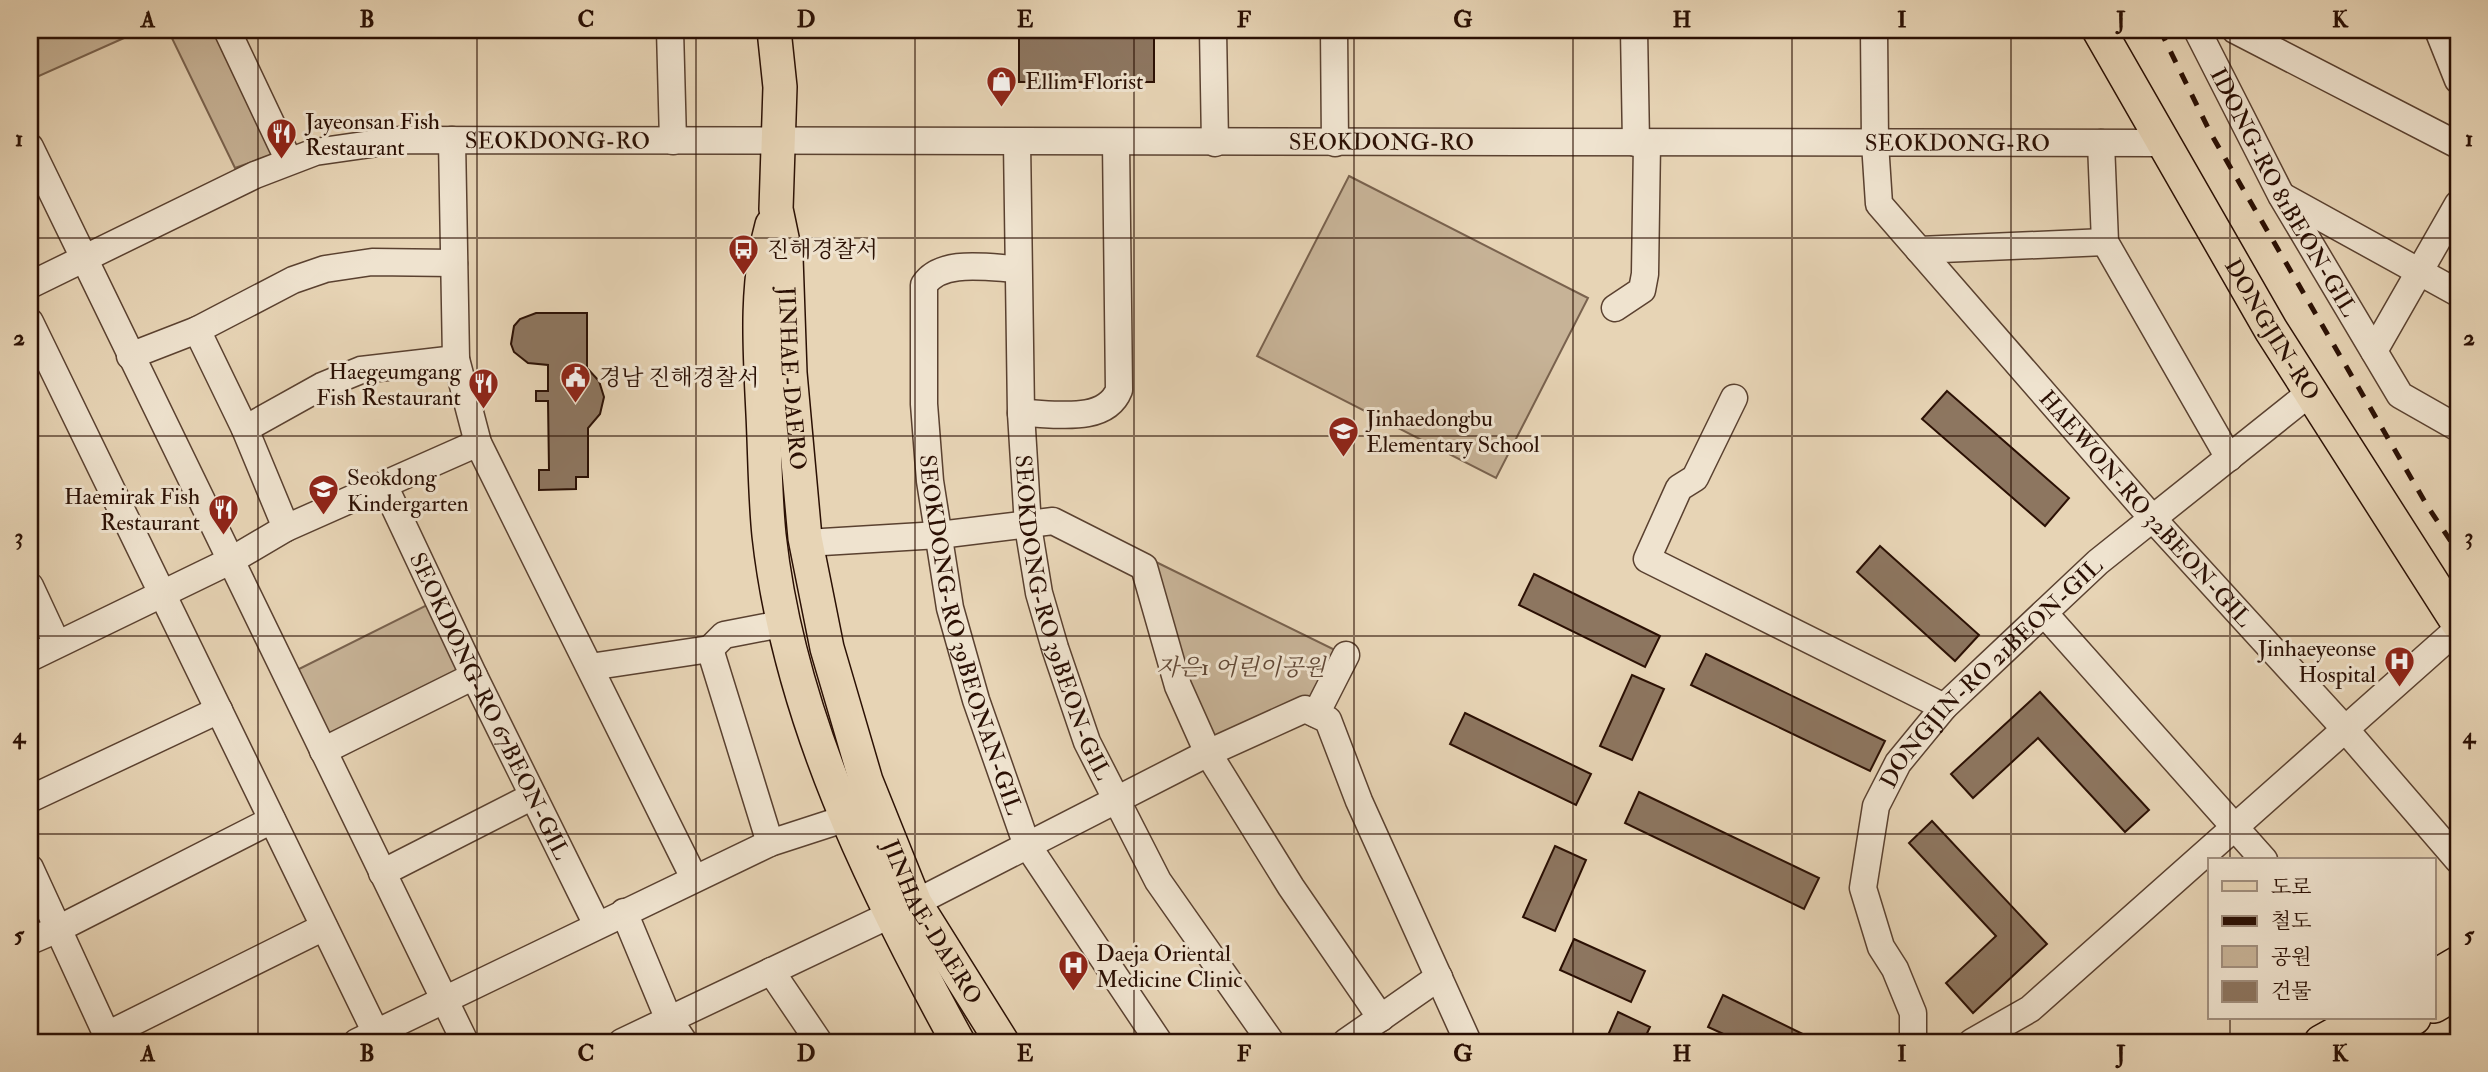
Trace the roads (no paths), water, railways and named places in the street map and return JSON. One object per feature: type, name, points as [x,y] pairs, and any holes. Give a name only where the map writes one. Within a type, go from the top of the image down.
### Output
[{"type":"main road","points":[[774,30],[780,87],[776,209]]},
{"type":"main road","points":[[780,87],[792,44],[792,30]]},
{"type":"main road","name":"DONGJIN-RO","points":[[2099,30],[2161,143],[2311,392],[2458,626]]},
{"type":"main road","name":"JINHAE-DAERO","points":[[776,209],[786,257],[790,373],[806,543],[827,648],[902,909],[958,1042]]},
{"type":"main road","name":"JINHAE-DAERO","points":[[776,209],[763,256],[761,371],[769,536],[804,696],[833,786],[847,818],[902,909],[1002,1042]]},
{"type":"main road","points":[[2436,976],[2458,963]]},
{"type":"main road","points":[[2436,1005],[2458,992]]},
{"type":"main road","points":[[2321,1042],[2360,1020]]},
{"type":"main road","points":[[2372,1042],[2410,1020]]},
{"type":"street","points":[[227,30],[289,162]]},
{"type":"street","points":[[670,30],[673,141]]},
{"type":"street","points":[[1213,30],[1215,143]]},
{"type":"street","points":[[1334,30],[1335,143]]},
{"type":"street","points":[[1615,308],[1642,290],[1645,274],[1642,143],[1634,30]]},
{"type":"street","name":"HAEWON-RO 32BEON-GIL","points":[[1874,30],[1875,143],[1879,204],[2153,519],[2345,729],[2458,860]]},
{"type":"street","name":"IDONG-RO 81BEON-GIL","points":[[2197,30],[2281,195],[2400,395],[2458,428]]},
{"type":"street","points":[[2235,30],[2458,145]]},
{"type":"street","points":[[2438,30],[2458,80]]},
{"type":"street","name":"SEOKDONG-RO","points":[[30,285],[255,174],[315,152],[349,145],[399,140],[2161,143]]},
{"type":"street","points":[[452,140],[456,359],[478,443],[694,878]]},
{"type":"street","name":"SEOKDONG-RO 39BEON-GIL","points":[[1017,142],[1021,413],[1028,526],[1040,593],[1070,700],[1087,742],[1158,881],[1271,1042]]},
{"type":"street","points":[[1021,413],[1096,413],[1114,402],[1119,390],[1116,142]]},
{"type":"street","points":[[2101,143],[2105,242],[2230,457]]},
{"type":"street","points":[[30,147],[465,1042]]},
{"type":"street","points":[[2281,195],[2458,293]]},
{"type":"street","points":[[2374,351],[2458,204]]},
{"type":"street","points":[[1919,250],[2105,242]]},
{"type":"street","points":[[130,356],[197,330],[293,280],[325,269],[372,262],[454,263]]},
{"type":"street","name":"SEOKDONG-RO 39BEONAN-GIL","points":[[1018,269],[949,268],[931,274],[925,285],[924,404],[929,481],[950,608],[976,700],[1026,844],[1159,1042]]},
{"type":"street","points":[[30,322],[324,927],[366,1038],[770,843],[847,818]]},
{"type":"street","points":[[197,330],[245,429],[286,528]]},
{"type":"street","points":[[245,429],[322,386],[361,370],[456,359]]},
{"type":"street","name":"DONGJIN-RO 21BEON-GIL","points":[[1913,1042],[1913,1013],[1895,969],[1881,947],[1863,888],[1876,806],[1898,763],[1944,707],[2098,562],[2311,392]]},
{"type":"street","points":[[1734,398],[1695,478],[1679,488],[1647,559],[1944,707]]},
{"type":"street","points":[[30,658],[161,592],[230,561],[286,528],[478,443]]},
{"type":"street","name":"SEOKDONG-RO 67BEON-GIL","points":[[384,485],[474,676],[597,925]]},
{"type":"street","points":[[806,543],[939,535],[1053,521],[1144,567],[1178,686],[1208,753],[1291,887],[1381,1018]]},
{"type":"street","points":[[30,586],[57,644]]},
{"type":"street","points":[[2044,613],[2262,858]]},
{"type":"street","points":[[590,667],[710,649],[724,635],[786,623]]},
{"type":"street","points":[[1972,1042],[2030,1009],[2458,626]]},
{"type":"street","points":[[710,649],[770,843]]},
{"type":"street","points":[[1316,714],[1346,655]]},
{"type":"street","points":[[323,751],[474,676]]},
{"type":"street","points":[[622,1042],[902,909],[1208,753],[1305,709],[1328,720],[1359,800],[1468,1042]]},
{"type":"street","points":[[30,799],[219,710]]},
{"type":"street","points":[[382,873],[533,796]]},
{"type":"street","points":[[30,941],[272,820]]},
{"type":"street","points":[[30,868],[108,1039],[324,927]]},
{"type":"street","points":[[624,912],[669,1020],[684,1042]]},
{"type":"street","points":[[771,971],[819,1042]]},
{"type":"street","points":[[1346,1042],[1439,977]]},
{"type":"railway","points":[[2160,30],[2211,134],[2428,507],[2458,552]]},
{"type":"place","name":"Ellim Florist","points":[[1002,108]]},
{"type":"place","name":"Jayeonsan Fish Restaurant","points":[[282,161]]},
{"type":"place","name":"진해경찰서","points":[[744,276]]},
{"type":"place","name":"경남 진해경찰서","points":[[576,404]]},
{"type":"place","name":"Haegeumgang Fish Restaurant","points":[[484,411]]},
{"type":"place","name":"Jinhaedongbu Elementary School","points":[[1343,458]]},
{"type":"place","name":"Seokdong Kindergarten","points":[[324,517]]},
{"type":"place","name":"Haemirak Fish Restaurant","points":[[223,536]]},
{"type":"place","name":"Jinhaeyeonse Hospital","points":[[2399,688]]},
{"type":"place","name":"Daeja Oriental Medicine Clinic","points":[[1073,993]]},
{"type":"park label","name":"자은1 어린이공원","points":[[1241,667]]}]
